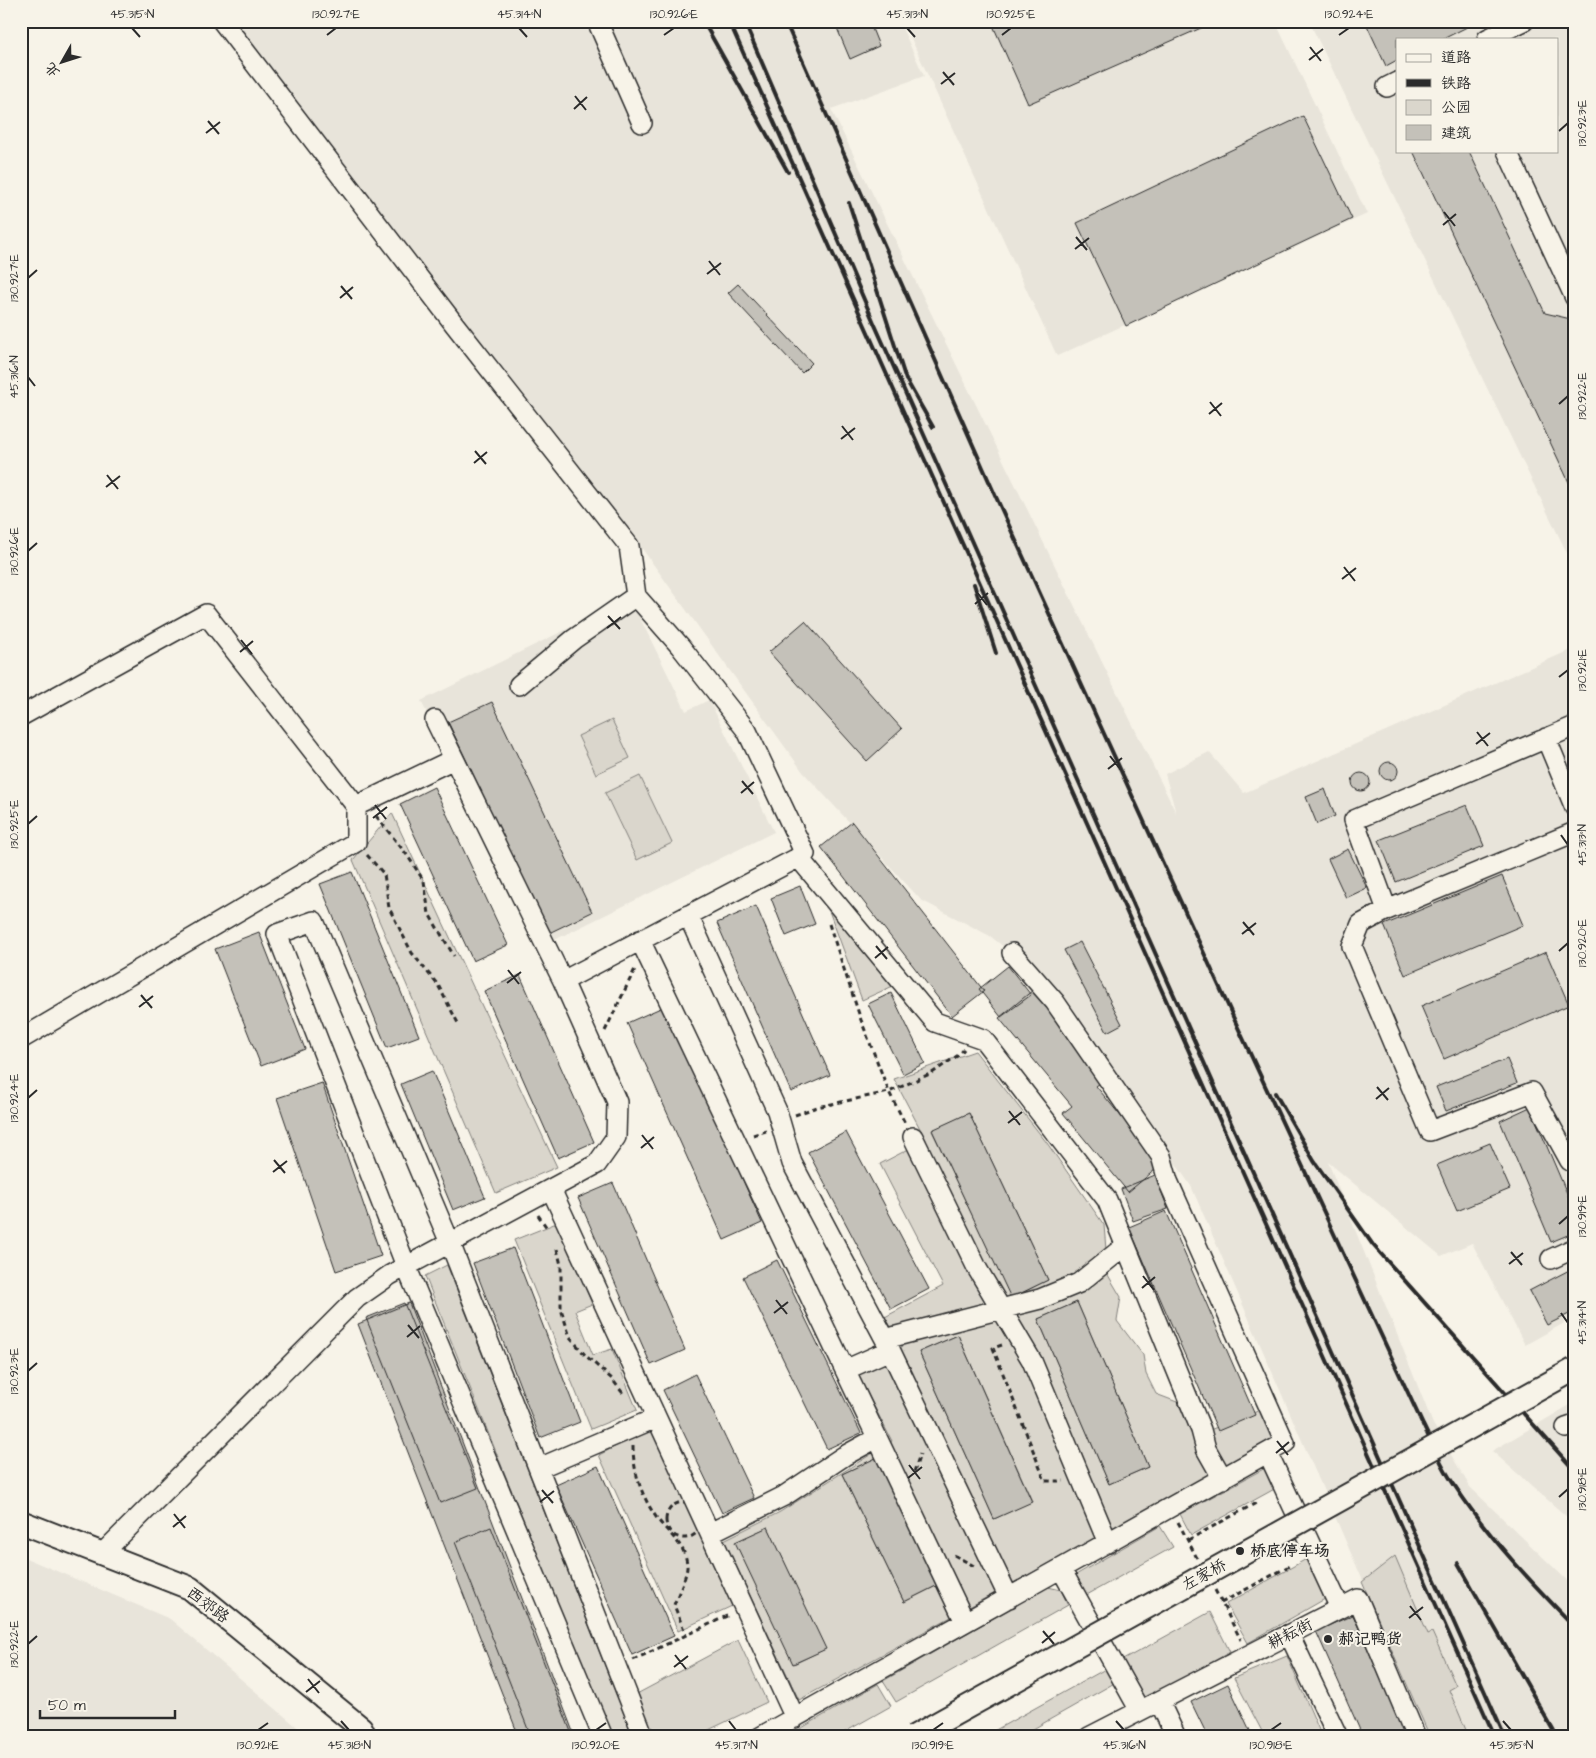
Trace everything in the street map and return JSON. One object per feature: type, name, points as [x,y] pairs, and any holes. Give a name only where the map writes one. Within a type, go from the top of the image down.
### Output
[{"type":"main road","name":"左家桥","points":[[913,1737],[1575,1369]]},
{"type":"main road","name":"西郊路","points":[[21,1522],[190,1588],[361,1728],[365,1737]]},
{"type":"street","points":[[222,21],[628,546],[636,596],[680,646],[747,731],[805,854],[563,981]]},
{"type":"street","points":[[597,21],[642,123]]},
{"type":"street","points":[[1489,38],[1524,21]]},
{"type":"street","points":[[1507,152],[1575,298]]},
{"type":"street","points":[[519,685],[574,640],[636,596]]},
{"type":"street","points":[[21,716],[206,614],[360,804],[356,842],[21,1039]]},
{"type":"street","points":[[102,1554],[357,1298],[406,1266],[597,1164],[616,1137],[617,1102],[563,981],[435,720]]},
{"type":"street","points":[[1387,910],[1354,820],[1575,726]]},
{"type":"street","points":[[1546,738],[1575,808]]},
{"type":"street","points":[[360,804],[454,759]]},
{"type":"street","points":[[1573,1164],[1532,1092],[1430,1132],[1352,946],[1361,924],[1387,910],[1575,832]]},
{"type":"street","points":[[798,857],[936,1022],[983,1039],[1106,1200],[1201,1430],[1206,1449],[1223,1479]]},
{"type":"street","points":[[688,915],[773,1102],[792,1163],[888,1345],[1009,1598]]},
{"type":"street","points":[[603,1737],[406,1266],[277,934],[314,921],[450,1243],[644,1737]]},
{"type":"street","points":[[640,940],[966,1622]]},
{"type":"street","points":[[760,1737],[1285,1443],[1168,1182],[1161,1156],[1054,1002],[1012,952]]},
{"type":"street","points":[[913,1137],[978,1270],[1032,1361],[1108,1543]]},
{"type":"street","points":[[551,1189],[795,1718]]},
{"type":"street","points":[[845,1370],[888,1345],[1040,1299],[1079,1282],[1125,1246]]},
{"type":"street","points":[[1551,1259],[1575,1248]]},
{"type":"street","points":[[539,1468],[656,1418]]},
{"type":"street","points":[[710,1533],[784,1496],[844,1456],[878,1438]]},
{"type":"street","points":[[1268,1453],[1340,1608]]},
{"type":"street","points":[[1061,1569],[1140,1711]]},
{"type":"street","name":"耕耘街","points":[[1089,1737],[1122,1729],[1140,1711],[1158,1701],[1358,1599],[1416,1737]]},
{"type":"street","points":[[1289,1634],[1338,1737]]},
{"type":"street","points":[[1158,1701],[1176,1737]]},
{"type":"path","points":[[360,804],[407,855],[424,881],[429,914],[454,956]]},
{"type":"path","points":[[356,842],[384,874],[389,908],[412,953],[438,985],[459,1025]]},
{"type":"path","points":[[735,1140],[764,1132],[780,1121],[817,1107],[888,1092],[932,1073],[960,1054],[974,1036]]},
{"type":"path","points":[[1019,1338],[993,1348],[1044,1481],[1083,1481]]},
{"type":"path","points":[[914,1474],[928,1429]]},
{"type":"path","points":[[1188,1540],[1256,1503]]},
{"type":"path","points":[[948,1551],[971,1566],[997,1572]]},
{"type":"path","points":[[1221,1603],[1291,1565]]},
{"type":"path","points":[[617,1668],[744,1608]]},
{"type":"shaded area","points":[[227,21],[899,21],[924,76],[831,109],[1176,813],[1165,774],[1209,752],[1244,793],[1575,648],[1575,1317],[1525,1345],[1472,1243],[1441,1256],[1328,1162],[1433,1424],[1470,1487],[1575,1588],[1575,1737],[1431,1737],[1191,1186],[1055,987],[990,936],[921,900],[803,772],[643,550]]},
{"type":"shaded area","points":[[903,21],[1275,21],[1367,214],[1057,356]]},
{"type":"shaded area","points":[[1309,21],[1575,21],[1575,549],[1567,553]]},
{"type":"shaded area","points":[[630,598],[686,711],[709,700],[774,832],[542,946],[421,701]]},
{"type":"shaded area","points":[[1575,1402],[1575,1524],[1492,1451]]},
{"type":"shaded area","points":[[21,1556],[170,1619],[309,1737],[21,1737]]},
{"type":"green space","points":[[612,720],[630,758],[596,774],[578,736]]},
{"type":"green space","points":[[640,776],[672,843],[637,860],[605,793]]},
{"type":"green space","points":[[392,813],[557,1167],[496,1193],[353,860]]},
{"type":"green space","points":[[825,900],[893,986],[862,1000]]},
{"type":"green space","points":[[975,1051],[1047,1143],[1104,1225],[1108,1275],[1121,1297],[1117,1321],[1143,1355],[1146,1374],[1156,1394],[1177,1402],[1197,1435],[1263,1409],[1277,1439],[799,1700],[724,1540],[780,1512],[892,1441],[857,1373],[903,1346],[885,1317],[943,1286],[880,1164],[926,1140],[894,1079]],"holes":[[[969,1113],[1048,1280],[1012,1298],[932,1131]],[[1077,1302],[1148,1467],[1109,1484],[1038,1319]],[[958,1335],[1032,1501],[994,1519],[919,1352]],[[876,1458],[938,1585],[904,1602],[842,1474]],[[768,1527],[825,1649],[794,1664],[736,1542]]]},
{"type":"green space","points":[[559,1222],[592,1304],[575,1311],[593,1355],[612,1349],[637,1410],[591,1429],[514,1240]]},
{"type":"green space","points":[[447,1265],[633,1737],[611,1737],[425,1276]]},
{"type":"green space","points":[[651,1428],[732,1606],[678,1631],[599,1455]]},
{"type":"green space","points":[[1269,1466],[1278,1487],[1191,1535],[1180,1514]]},
{"type":"green space","points":[[1160,1526],[1173,1547],[1085,1596],[1074,1576]]},
{"type":"green space","points":[[1395,1556],[1428,1634],[1432,1632],[1456,1686],[1449,1690],[1469,1737],[1430,1737],[1362,1582]]},
{"type":"green space","points":[[1310,1557],[1330,1596],[1248,1643],[1226,1604]]},
{"type":"green space","points":[[1048,1587],[1061,1590],[1068,1605],[896,1702],[883,1681]]},
{"type":"green space","points":[[1210,1612],[1230,1652],[1144,1701],[1121,1661]]},
{"type":"green space","points":[[738,1640],[767,1702],[694,1737],[650,1737],[633,1696]]},
{"type":"green space","points":[[1287,1656],[1322,1737],[1265,1737],[1234,1678]]},
{"type":"green space","points":[[1109,1667],[1118,1681],[1019,1737],[983,1737]]},
{"type":"green space","points":[[878,1684],[891,1706],[836,1737],[786,1737]]},
{"type":"building","points":[[834,21],[869,21],[879,46],[850,59]]},
{"type":"building","points":[[991,21],[1217,21],[1028,104]]},
{"type":"building","points":[[1365,21],[1479,21],[1445,38],[1396,38],[1396,61],[1386,66]]},
{"type":"building","points":[[1303,116],[1352,219],[1126,326],[1077,223]]},
{"type":"building","points":[[1413,152],[1469,152],[1545,313],[1575,320],[1575,495]]},
{"type":"building","points":[[738,284],[812,363],[802,373],[728,293]]},
{"type":"building","points":[[805,621],[902,729],[867,761],[769,652]]},
{"type":"building","points":[[492,702],[592,912],[549,933],[448,722]]},
{"type":"building","points":[[1389,762],[1397,767],[1398,771],[1393,779],[1389,780],[1381,775],[1380,771],[1385,763]]},
{"type":"building","points":[[1357,773],[1365,773],[1370,778],[1368,789],[1357,791],[1352,786],[1352,778]]},
{"type":"building","points":[[434,787],[508,945],[473,961],[400,804]]},
{"type":"building","points":[[1325,789],[1335,816],[1317,824],[1306,797]]},
{"type":"building","points":[[1467,805],[1484,846],[1396,882],[1379,840]]},
{"type":"building","points":[[852,822],[984,991],[952,1016],[821,847]]},
{"type":"building","points":[[1348,849],[1367,888],[1346,898],[1328,859]]},
{"type":"building","points":[[352,872],[419,1036],[387,1048],[320,884]]},
{"type":"building","points":[[1502,876],[1523,925],[1405,975],[1384,925]]},
{"type":"building","points":[[800,886],[815,924],[786,936],[771,898]]},
{"type":"building","points":[[756,906],[830,1075],[791,1092],[717,923]]},
{"type":"building","points":[[259,932],[305,1049],[261,1066],[215,949]]},
{"type":"building","points":[[1080,942],[1122,1024],[1107,1032],[1064,950]]},
{"type":"building","points":[[1546,952],[1569,1005],[1444,1059],[1421,1006]]},
{"type":"building","points":[[1008,966],[1031,995],[1001,1017],[979,989]]},
{"type":"building","points":[[520,975],[594,1142],[558,1158],[484,991]]},
{"type":"building","points":[[1033,990],[1106,1079],[1096,1086],[1161,1165],[1128,1192],[1063,1113],[1072,1106],[999,1018]]},
{"type":"building","points":[[891,993],[925,1063],[903,1074],[868,1004]]},
{"type":"building","points":[[665,1006],[762,1223],[724,1240],[627,1023]]},
{"type":"building","points":[[1507,1059],[1517,1083],[1446,1111],[1436,1087]]},
{"type":"building","points":[[432,1071],[485,1197],[453,1210],[401,1084]]},
{"type":"building","points":[[322,1083],[381,1256],[336,1271],[277,1098]]},
{"type":"building","points":[[1530,1107],[1575,1212],[1575,1232],[1551,1242],[1500,1121]]},
{"type":"building","points":[[969,1113],[1048,1280],[1011,1298],[932,1130]]},
{"type":"building","points":[[846,1132],[929,1289],[891,1309],[808,1152]]},
{"type":"building","points":[[1490,1143],[1510,1189],[1457,1211],[1437,1165]]},
{"type":"building","points":[[1155,1175],[1168,1209],[1133,1221],[1121,1189]]},
{"type":"building","points":[[613,1183],[685,1350],[651,1365],[578,1198]]},
{"type":"building","points":[[1166,1211],[1255,1415],[1218,1431],[1129,1227]]},
{"type":"building","points":[[513,1248],[580,1422],[540,1438],[473,1263]]},
{"type":"building","points":[[777,1260],[861,1433],[827,1449],[743,1277]]},
{"type":"building","points":[[1575,1267],[1575,1311],[1547,1325],[1529,1291]]},
{"type":"building","points":[[1077,1302],[1148,1467],[1109,1484],[1038,1319]]},
{"type":"building","points":[[404,1303],[478,1488],[440,1503],[366,1318]]},
{"type":"building","points":[[409,1303],[575,1737],[519,1737],[358,1324]]},
{"type":"building","points":[[958,1335],[1032,1502],[994,1519],[919,1352]]},
{"type":"building","points":[[695,1374],[754,1498],[722,1513],[663,1390]]},
{"type":"building","points":[[876,1458],[938,1585],[904,1602],[842,1474]]},
{"type":"building","points":[[598,1466],[674,1636],[632,1655],[556,1485]]},
{"type":"building","points":[[491,1527],[573,1737],[531,1737],[455,1542]]},
{"type":"building","points":[[768,1527],[826,1649],[793,1664],[735,1542]]},
{"type":"building","points":[[1353,1615],[1406,1737],[1363,1737],[1316,1631]]},
{"type":"building","points":[[1228,1684],[1253,1737],[1208,1737],[1191,1702]]},
{"type":"railway","points":[[703,21],[788,172]]},
{"type":"railway","points":[[729,21],[1495,1737]]},
{"type":"railway","points":[[744,21],[875,325],[1505,1737]]},
{"type":"railway","points":[[785,21],[996,497],[1235,1021],[1438,1456],[1450,1479],[1482,1524],[1527,1577],[1575,1627]]},
{"type":"railway","points":[[849,203],[906,380]]},
{"type":"railway","points":[[907,381],[933,427]]},
{"type":"railway","points":[[974,584],[996,653]]},
{"type":"railway","points":[[1275,1093],[1314,1161],[1373,1245],[1575,1471]]},
{"type":"railway","points":[[1458,1563],[1557,1737]]},
{"type":"place","name":"桥底停车场","points":[[1240,1551]]},
{"type":"place","name":"郝记鸭货","points":[[1328,1639]]}]
